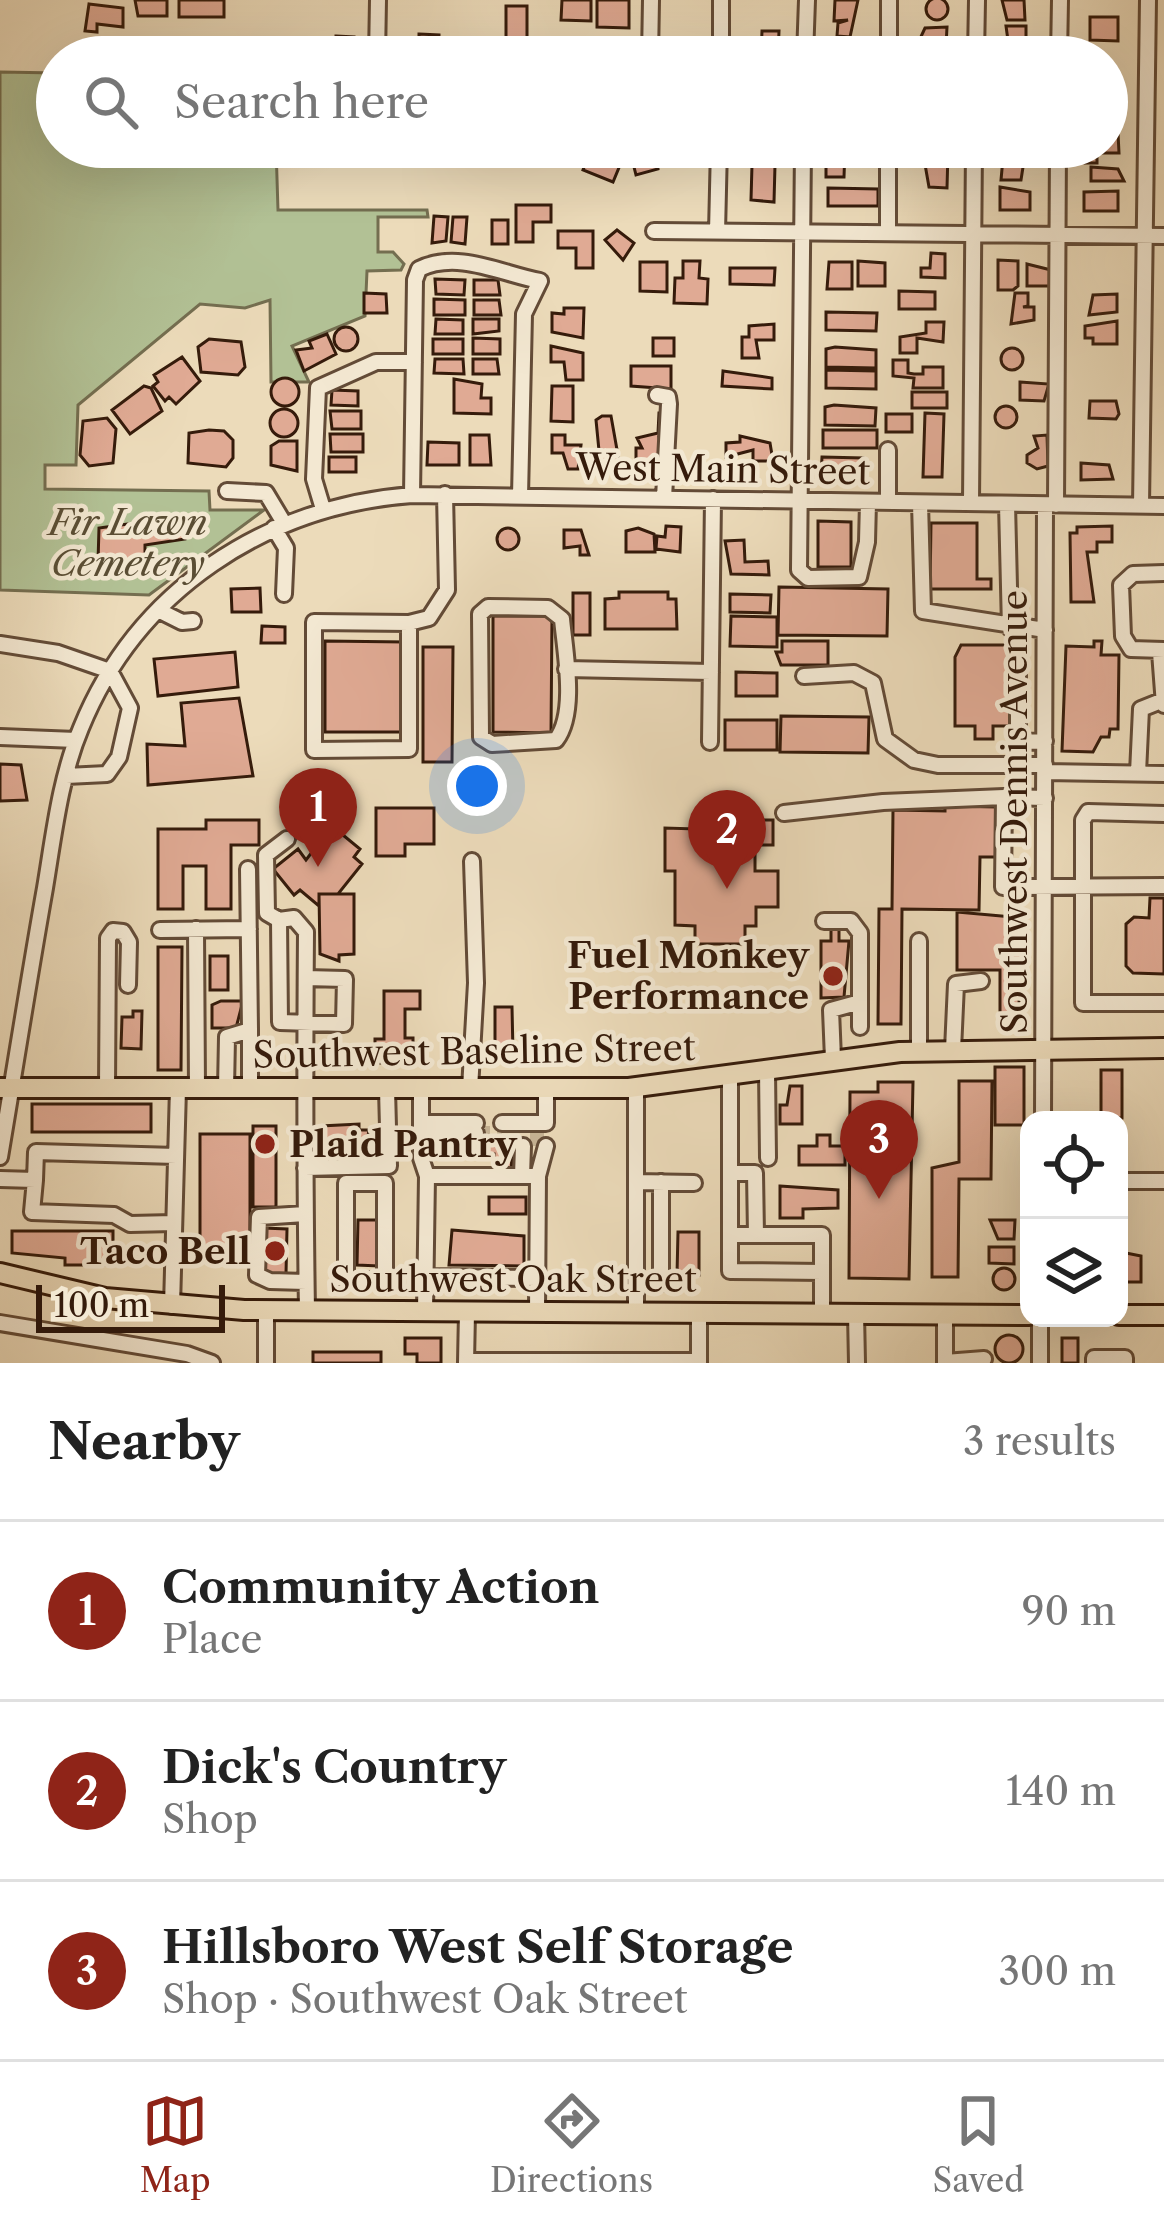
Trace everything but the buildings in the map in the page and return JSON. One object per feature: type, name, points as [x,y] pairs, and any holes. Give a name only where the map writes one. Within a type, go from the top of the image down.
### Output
[{"type":"highway","name":"Southwest Baseline Street","points":[[6,1088],[636,1087],[919,1051],[1164,1048]]},
{"type":"highway","name":"Southwest Oak Street","points":[[0,1273],[92,1296],[266,1310],[1020,1315]]},
{"type":"highway","points":[[1128,1315],[1164,1315]]},
{"type":"street","points":[[377,36],[378,0]]},
{"type":"street","points":[[650,36],[651,0]]},
{"type":"street","points":[[721,0],[721,36]]},
{"type":"street","points":[[805,36],[806,0]]},
{"type":"street","points":[[889,36],[890,0]]},
{"type":"street","points":[[976,36],[977,0]]},
{"type":"street","points":[[1059,36],[1060,0]]},
{"type":"street","points":[[1141,506],[1148,0]]},
{"type":"street","points":[[717,232],[719,168]]},
{"type":"street","points":[[803,168],[799,570],[808,578],[859,577],[868,542],[868,502]]},
{"type":"street","points":[[888,168],[888,232]]},
{"type":"street","points":[[971,503],[974,168]]},
{"type":"street","name":"Southwest Dennis Avenue","points":[[1043,1111],[1045,630],[1058,168]]},
{"type":"street","points":[[654,230],[1164,236]]},
{"type":"street","points":[[412,495],[419,269],[430,263],[494,265],[540,281],[524,314],[520,496]]},
{"type":"street","points":[[323,509],[314,479],[318,388],[376,362],[414,362]]},
{"type":"street","points":[[657,395],[668,397],[669,404],[664,498]]},
{"type":"street","points":[[888,502],[889,450]]},
{"type":"street","points":[[227,490],[266,493],[286,548],[284,594]]},
{"type":"street","points":[[409,623],[409,749],[314,750],[314,622],[409,623],[429,618],[446,590],[446,494]]},
{"type":"street","name":"West Main Street","points":[[0,1157],[6,1088],[57,814],[76,740],[110,671],[158,610],[214,561],[279,525],[323,509],[412,495],[1164,506]]},
{"type":"street","points":[[710,742],[713,499]]},
{"type":"street","points":[[920,503],[923,611],[1045,630]]},
{"type":"street","points":[[1006,504],[1010,628]]},
{"type":"street","points":[[1138,773],[1141,709],[1162,703],[1162,651],[1131,649],[1123,636],[1121,585],[1133,574],[1164,573]]},
{"type":"street","points":[[483,609],[557,611],[566,669],[563,730],[556,740],[492,744],[481,737],[483,609]]},
{"type":"street","points":[[158,610],[182,622],[193,620]]},
{"type":"street","points":[[0,644],[58,653],[110,671],[130,708],[118,757],[107,774],[66,776]]},
{"type":"street","points":[[1018,647],[1018,742],[1045,741]]},
{"type":"street","points":[[566,669],[711,672]]},
{"type":"street","points":[[804,676],[854,673],[873,683],[885,739],[914,760],[1164,774]]},
{"type":"street","points":[[0,737],[76,740]]},
{"type":"street","points":[[1004,797],[1003,887],[1164,886]]},
{"type":"street","points":[[784,813],[883,802],[1045,798]]},
{"type":"street","points":[[1164,814],[1088,812],[1083,820],[1083,1003],[1164,1003]]},
{"type":"street","points":[[287,839],[266,854],[267,913],[279,920],[294,918],[306,932],[307,1311]]},
{"type":"street","points":[[470,1089],[476,983],[472,861]]},
{"type":"street","points":[[248,869],[250,1089]]},
{"type":"street","points":[[279,920],[280,1022],[344,1024],[345,979],[305,978]]},
{"type":"street","points":[[824,921],[856,925],[860,1028]]},
{"type":"street","points":[[172,1306],[176,1156],[187,1089],[196,929]]},
{"type":"street","points":[[160,930],[249,929]]},
{"type":"street","points":[[107,1088],[108,938],[113,932],[123,932],[129,942],[128,985]]},
{"type":"street","points":[[919,1051],[920,941]]},
{"type":"street","points":[[953,1050],[956,985],[981,981]]},
{"type":"street","points":[[832,1059],[831,1010],[860,1002]]},
{"type":"street","points":[[226,1089],[227,1037],[250,1030]]},
{"type":"street","points":[[767,1070],[768,1158]]},
{"type":"street","points":[[730,1076],[730,1271],[822,1272]]},
{"type":"street","points":[[636,1087],[636,1313]]},
{"type":"street","points":[[304,1168],[367,1175],[385,1183],[386,1280],[346,1280],[346,1183],[367,1175],[388,1166],[387,1089]]},
{"type":"street","points":[[421,1089],[427,1176],[425,1312]]},
{"type":"street","points":[[537,1312],[528,1132],[546,1089]]},
{"type":"street","points":[[421,1128],[476,1128]]},
{"type":"street","points":[[174,1223],[130,1224],[114,1215],[32,1211],[36,1152],[176,1156]]},
{"type":"street","points":[[730,1173],[755,1173],[756,1235]]},
{"type":"street","points":[[427,1176],[530,1176]]},
{"type":"street","points":[[0,1180],[35,1180]]},
{"type":"street","points":[[1128,1181],[1164,1181]]},
{"type":"street","points":[[636,1182],[694,1183]]},
{"type":"street","points":[[636,1283],[661,1283],[661,1182]]},
{"type":"street","points":[[305,1214],[259,1217],[257,1275],[270,1281],[306,1282]]},
{"type":"street","points":[[730,1235],[822,1235],[822,1313]]},
{"type":"street","points":[[426,1277],[537,1277]]},
{"type":"street","points":[[380,1280],[380,1311]]},
{"type":"street","points":[[266,1310],[266,1363]]},
{"type":"street","points":[[467,1312],[466,1362],[699,1362],[699,1313]]},
{"type":"street","points":[[856,1313],[857,1363]]},
{"type":"street","points":[[945,1314],[945,1362],[984,1359]]},
{"type":"street","points":[[0,1323],[187,1354],[212,1363]]},
{"type":"street","points":[[1040,1327],[1040,1363]]},
{"type":"street","points":[[1094,1363],[1094,1358],[1125,1358],[1125,1363]]},
{"type":"green space","name":"Fir Lawn Cemetery","points":[[0,72],[36,73],[36,168],[277,168],[278,210],[427,210],[428,217],[378,217],[378,252],[393,252],[404,264],[401,270],[367,271],[365,316],[292,346],[309,382],[271,382],[270,300],[245,308],[200,304],[78,405],[76,465],[45,465],[45,489],[209,491],[210,510],[264,510],[149,595],[0,590]]},
{"type":"tunnel","points":[[537,1132],[537,1146]]},
{"type":"tunnel","points":[[476,1133],[502,1133]]},
{"type":"place","name":"Community Action","points":[[318,867]]},
{"type":"place","name":"Dick's Country","points":[[727,889]]},
{"type":"place","name":"Fuel Monkey Performance","points":[[833,976]]},
{"type":"place","name":"Plaid Pantry","points":[[265,1144]]},
{"type":"place","name":"Hillsboro West Self Storage","points":[[879,1199]]},
{"type":"place","name":"Taco Bell","points":[[275,1251]]}]
